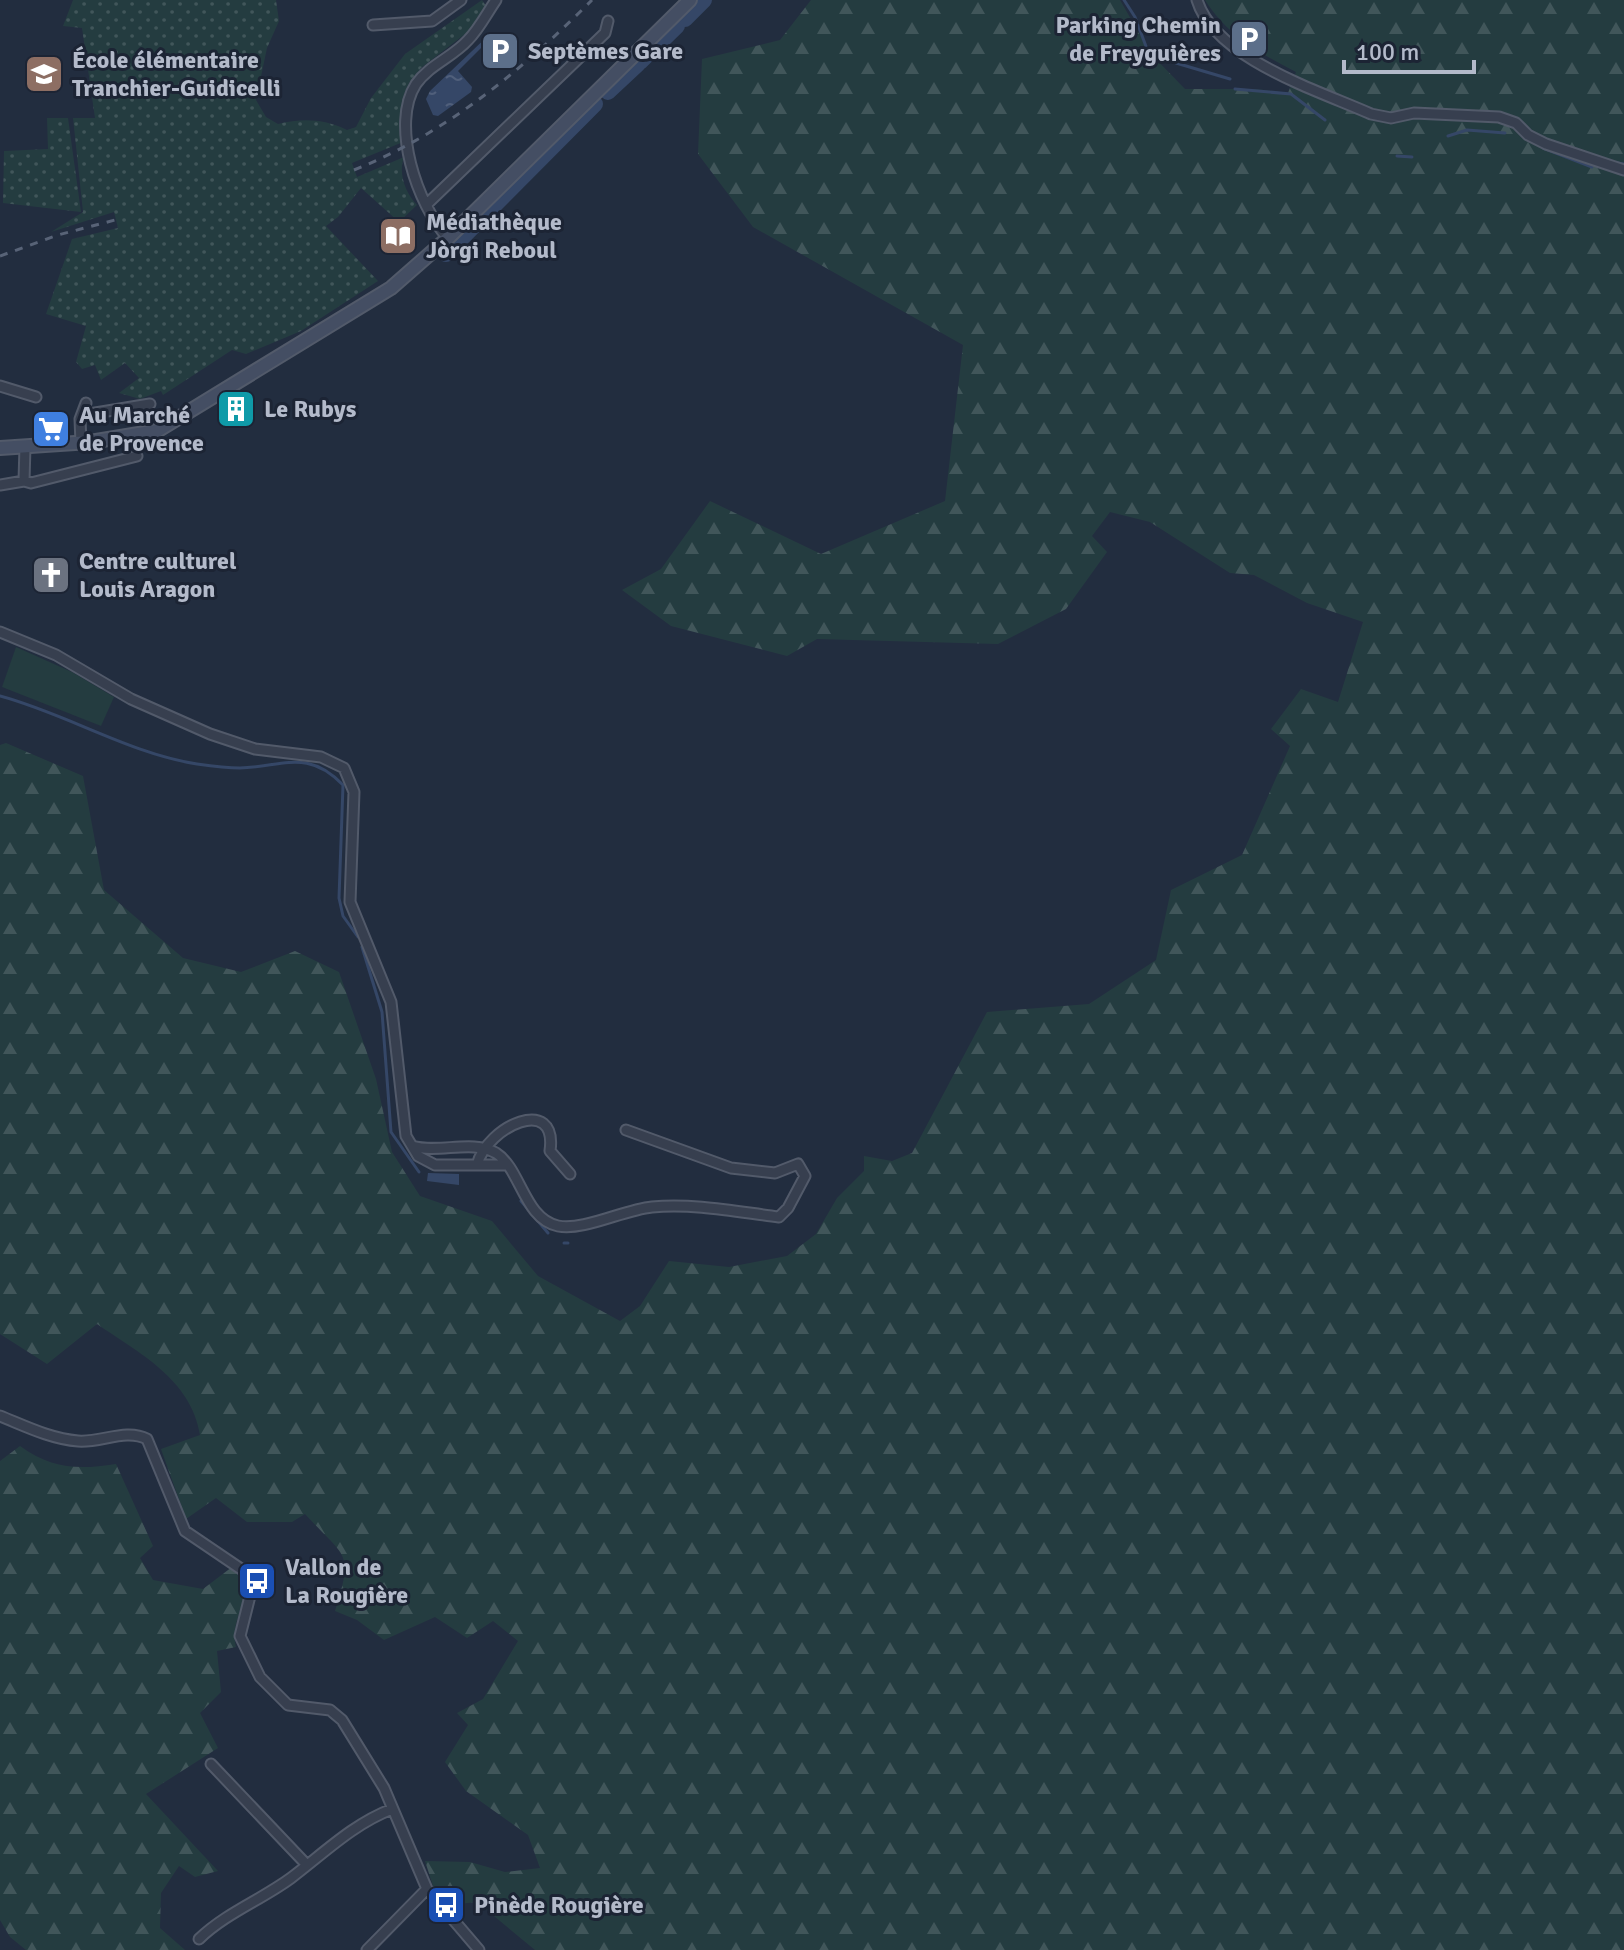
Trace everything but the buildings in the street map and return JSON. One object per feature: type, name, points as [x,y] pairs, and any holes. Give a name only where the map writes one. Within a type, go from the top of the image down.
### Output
[{"type":"main road","points":[[0,448],[81,443],[157,431],[391,288],[690,0]]},
{"type":"street","points":[[373,25],[432,21],[461,0]]},
{"type":"street","points":[[445,235],[410,171],[411,95],[424,74],[469,40],[496,0]]},
{"type":"street","points":[[1197,0],[1208,20],[1241,53],[1371,114],[1391,118],[1414,113],[1499,117],[1516,123],[1528,135],[1546,144],[1624,170]]},
{"type":"street","points":[[426,205],[605,33],[608,21]]},
{"type":"street","points":[[0,386],[36,397]]},
{"type":"street","points":[[81,443],[86,403]]},
{"type":"street","points":[[83,415],[150,404]]},
{"type":"street","points":[[24,481],[25,446]]},
{"type":"street","points":[[0,485],[24,481],[31,483],[137,456]]},
{"type":"street","points":[[0,632],[56,655],[131,699],[210,734],[255,749],[321,757],[344,768],[354,792],[350,902],[391,1002],[403,1124],[412,1146],[418,1156],[435,1165],[508,1165]]},
{"type":"street","points":[[477,1165],[481,1148],[519,1120],[528,1118],[546,1129],[552,1139],[550,1151],[570,1174]]},
{"type":"street","points":[[412,1146],[481,1148],[499,1155],[543,1218],[568,1227],[621,1211],[675,1206],[779,1217],[788,1208],[805,1176],[798,1164],[775,1173],[731,1168],[626,1130]]},
{"type":"street","points":[[0,1416],[40,1432],[79,1441],[131,1435],[147,1439],[185,1531],[244,1571],[250,1596],[240,1636],[260,1677],[288,1705],[322,1708],[337,1714],[384,1788],[427,1889],[479,1950]]},
{"type":"street","points":[[211,1764],[306,1864]]},
{"type":"street","points":[[199,1939],[214,1924],[291,1877],[377,1814],[392,1809]]},
{"type":"street","points":[[367,1950],[427,1889]]},
{"type":"green space","points":[[73,0],[276,0],[279,21],[267,48],[256,100],[266,117],[278,124],[313,121],[347,130],[356,127],[371,98],[405,54],[482,0],[486,6],[469,31],[421,68],[410,82],[404,94],[403,142],[352,163],[357,177],[404,157],[404,182],[417,205],[399,222],[361,188],[338,217],[326,226],[378,281],[301,331],[246,354],[232,350],[163,395],[161,391],[140,399],[119,393],[139,378],[125,363],[101,380],[95,365],[82,369],[76,362],[86,326],[46,314],[72,239],[118,228],[114,212],[51,232],[83,212],[73,118],[95,118],[82,28],[63,26]]},
{"type":"green space","points":[[811,0],[1120,0],[1151,54],[1185,89],[1256,89],[1288,93],[1296,72],[1245,42],[1223,23],[1205,0],[1624,0],[1624,1950],[535,1950],[477,1902],[449,1905],[433,1886],[425,1861],[470,1862],[505,1872],[540,1868],[528,1835],[466,1791],[445,1762],[468,1725],[457,1713],[483,1699],[518,1641],[493,1621],[467,1638],[435,1617],[384,1640],[357,1620],[335,1611],[345,1565],[338,1548],[305,1514],[292,1522],[247,1522],[216,1498],[186,1519],[161,1449],[200,1435],[195,1415],[186,1398],[161,1369],[97,1324],[47,1364],[0,1334],[0,745],[6,743],[83,776],[104,890],[183,958],[241,972],[295,951],[339,972],[376,1079],[392,1152],[420,1196],[492,1221],[538,1276],[620,1321],[640,1306],[669,1261],[729,1267],[787,1256],[816,1234],[837,1198],[864,1171],[864,1156],[892,1161],[912,1153],[987,1012],[1089,1004],[1156,960],[1171,890],[1242,855],[1290,746],[1271,729],[1301,689],[1338,702],[1363,622],[1307,603],[1254,575],[1230,573],[1150,522],[1110,512],[1092,536],[1107,552],[1066,609],[998,644],[817,639],[787,656],[671,626],[622,590],[661,569],[710,501],[821,554],[945,501],[963,345],[753,227],[698,154],[702,59],[780,40]]},
{"type":"green space","points":[[47,118],[68,118],[81,212],[3,203],[4,151],[48,149]]},
{"type":"green space","points":[[16,647],[72,672],[114,697],[101,726],[2,687]]},
{"type":"green space","points":[[20,1446],[43,1459],[66,1466],[116,1464],[153,1546],[140,1558],[153,1580],[203,1589],[232,1567],[240,1579],[243,1599],[236,1625],[236,1647],[217,1651],[221,1692],[200,1713],[218,1748],[146,1794],[218,1871],[195,1877],[179,1866],[161,1893],[160,1928],[185,1950],[26,1950],[10,1937],[0,1920],[0,1461]]},
{"type":"water","points":[[492,32],[494,35],[458,71],[472,87],[471,92],[438,116],[433,115],[426,99],[430,91]]},
{"type":"water","points":[[428,1173],[459,1174],[459,1185],[427,1181]]},
{"type":"waterway","points":[[685,19],[704,0]]},
{"type":"waterway","points":[[1124,0],[1135,17],[1147,49],[1176,63],[1230,79]]},
{"type":"waterway","points":[[640,62],[677,26]]},
{"type":"waterway","points":[[608,92],[638,64]]},
{"type":"waterway","points":[[1235,89],[1291,94],[1325,120]]},
{"type":"waterway","points":[[446,254],[595,104]]},
{"type":"waterway","points":[[1448,136],[1467,130],[1505,133]]},
{"type":"waterway","points":[[1543,148],[1592,167]]},
{"type":"waterway","points":[[1397,156],[1412,157]]},
{"type":"waterway","points":[[1612,162],[1624,164]]},
{"type":"waterway","points":[[0,696],[171,759],[235,768],[306,763],[330,774],[343,785],[339,898],[343,916],[358,937]]},
{"type":"waterway","points":[[362,947],[382,1012],[391,1132],[419,1172]]},
{"type":"waterway","points":[[521,1201],[548,1233]]},
{"type":"railway","points":[[354,170],[421,138],[482,97],[538,51],[592,0]]},
{"type":"railway","points":[[0,256],[58,235],[115,220]]},
{"type":"place","name":"Parking Chemin de Freyguières","points":[[1249,39]]},
{"type":"place","name":"Septèmes Gare","points":[[500,51]]},
{"type":"place","name":"École élémentaire Tranchier-Guidicelli","points":[[44,74]]},
{"type":"place","name":"Médiathèque Jòrgi Reboul","points":[[398,236]]},
{"type":"place","name":"Le Rubys","points":[[236,409]]},
{"type":"place","name":"Au Marché de Provence","points":[[51,429]]},
{"type":"place","name":"Centre culturel Louis Aragon","points":[[51,575]]},
{"type":"place","name":"Vallon de La Rougière","points":[[257,1581]]},
{"type":"place","name":"Pinède Rougière","points":[[446,1905]]}]
